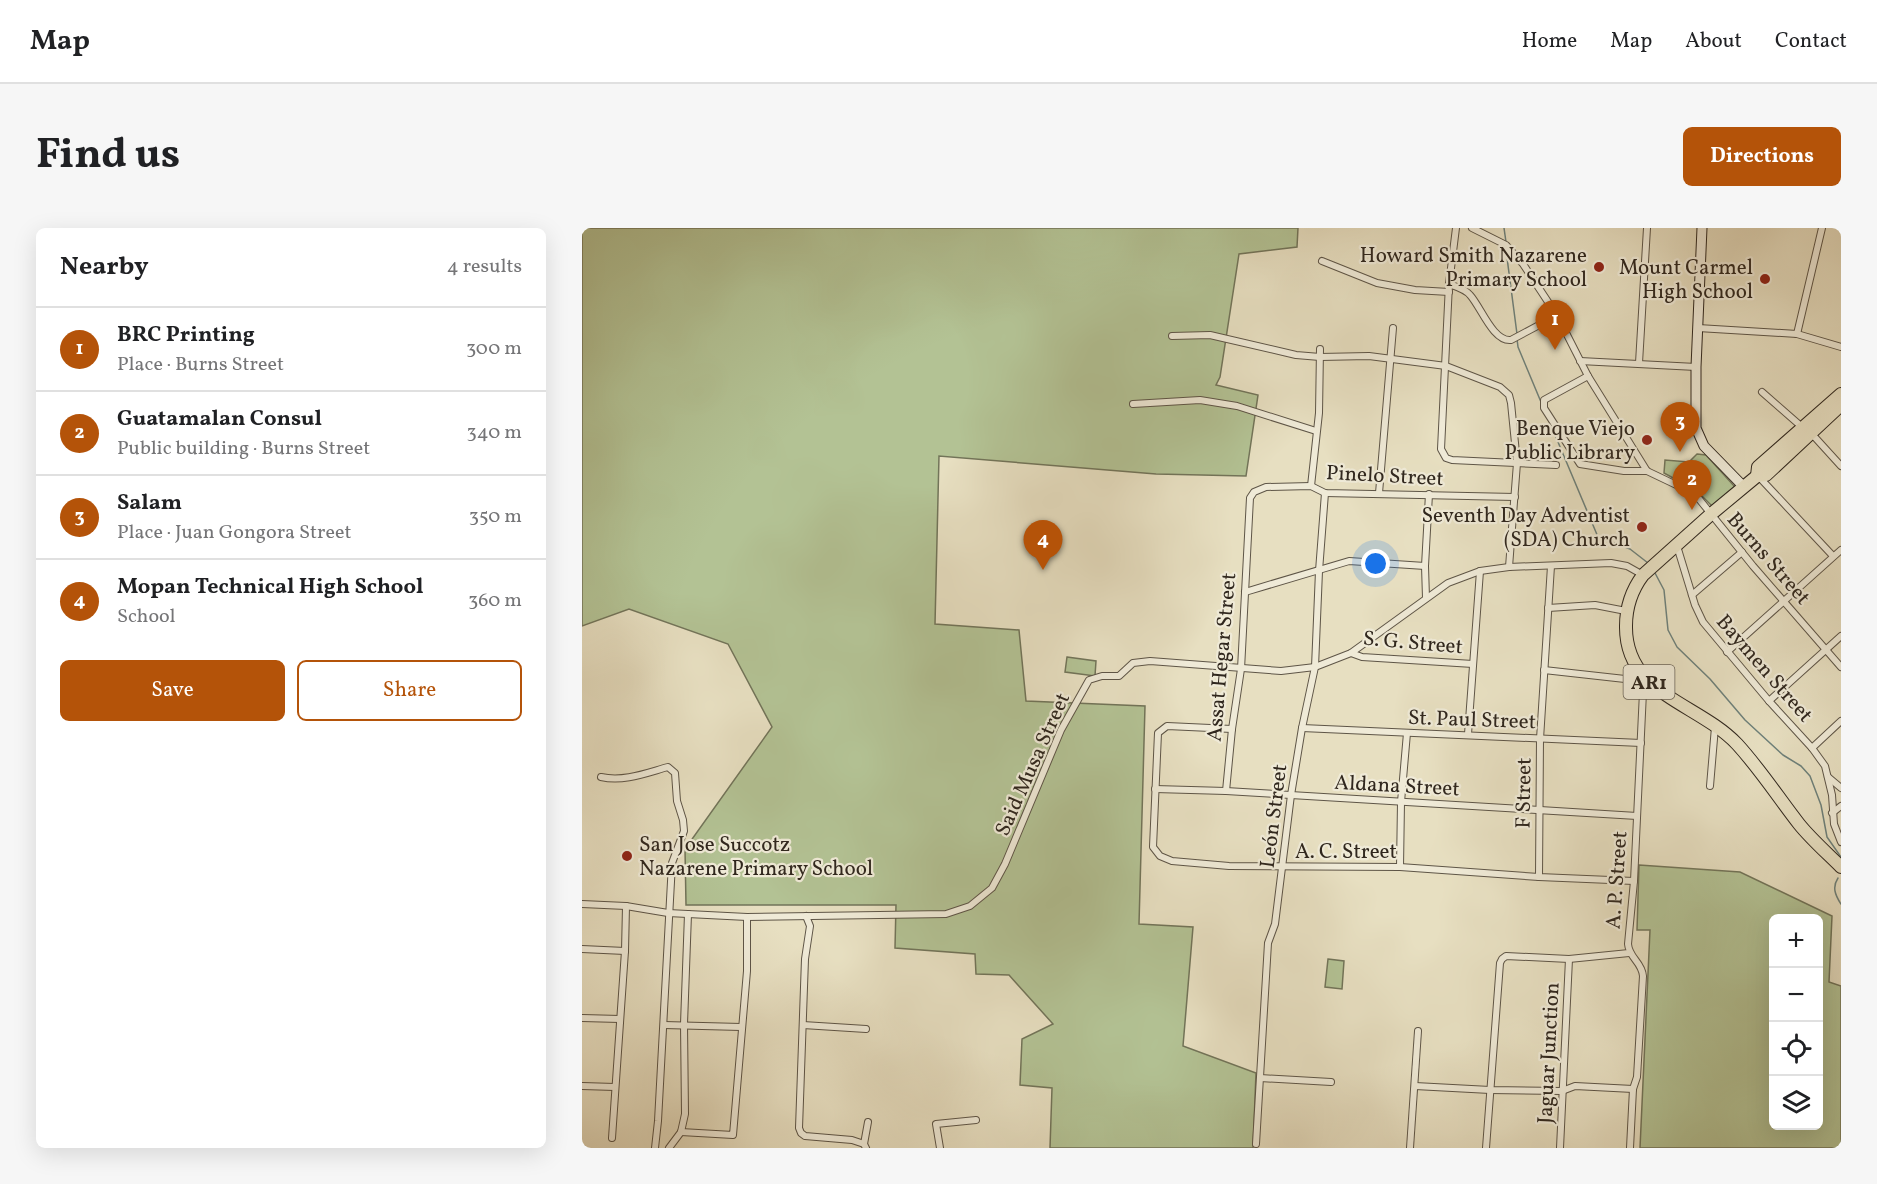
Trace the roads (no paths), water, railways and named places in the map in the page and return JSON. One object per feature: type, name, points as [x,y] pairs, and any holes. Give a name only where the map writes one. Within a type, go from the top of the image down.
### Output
[{"type":"highway","name":"AR1","points":[[1841,394],[1806,429],[1766,476],[1757,476],[1710,514],[1643,575],[1626,611],[1628,648],[1633,664],[1640,674],[1736,743],[1801,826],[1841,867]]},
{"type":"highway","name":"AR1","points":[[1806,429],[1841,405]]},
{"type":"street","points":[[1456,228],[1449,284],[1441,449],[1443,454],[1452,460],[1556,465]]},
{"type":"street","points":[[1472,228],[1498,240],[1513,251],[1558,317],[1588,376],[1647,471]]},
{"type":"street","points":[[1639,363],[1647,228]]},
{"type":"street","points":[[1702,228],[1696,367],[1696,428],[1704,446],[1744,487]]},
{"type":"street","points":[[1797,334],[1822,228]]},
{"type":"street","points":[[1322,261],[1377,282],[1415,290],[1449,292]]},
{"type":"street","points":[[1449,284],[1473,297],[1486,319],[1505,340],[1511,340],[1558,317]]},
{"type":"street","points":[[1379,492],[1393,328]]},
{"type":"street","points":[[1698,328],[1797,334],[1841,347]]},
{"type":"street","points":[[1172,336],[1210,335],[1296,355],[1370,356],[1446,366],[1506,391],[1511,403],[1517,463],[1509,567]]},
{"type":"street","points":[[1311,486],[1319,413],[1320,349]]},
{"type":"street","points":[[1580,361],[1696,367]]},
{"type":"street","points":[[1588,376],[1544,400],[1544,408],[1580,465],[1624,471],[1647,471]]},
{"type":"street","points":[[1762,392],[1806,429],[1841,466]]},
{"type":"street","points":[[1133,404],[1184,400],[1237,406],[1316,431]]},
{"type":"street","name":"Burns Street","points":[[1647,471],[1691,492],[1841,667]]},
{"type":"street","points":[[1757,476],[1833,556]]},
{"type":"street","name":"Pinelo Street","points":[[1254,492],[1266,488],[1311,486],[1325,493],[1379,492],[1515,497]]},
{"type":"street","name":"Assat Hegar Street","points":[[1226,791],[1241,669],[1250,498],[1254,492]]},
{"type":"street","name":"León Street","points":[[1256,1143],[1268,943],[1275,924],[1284,867],[1291,795],[1302,728],[1316,668],[1319,571],[1325,493]]},
{"type":"street","points":[[1426,598],[1425,566],[1429,494]]},
{"type":"street","name":"Baymen Street","points":[[1677,545],[1703,622],[1825,766],[1832,795],[1832,813],[1841,842]]},
{"type":"street","points":[[1727,652],[1841,549]]},
{"type":"street","points":[[1692,595],[1742,552]]},
{"type":"street","points":[[1245,592],[1349,561],[1425,566]]},
{"type":"street","name":"Said Musa Street","points":[[582,904],[626,906],[668,913],[747,917],[946,914],[970,906],[992,888],[1005,864],[1060,730],[1089,680],[1102,676],[1119,676],[1133,663],[1150,661],[1281,671],[1316,668],[1351,653],[1448,583],[1480,571],[1509,567],[1611,563],[1627,566],[1643,575]]},
{"type":"street","name":"F Street","points":[[1539,877],[1540,739],[1551,566]]},
{"type":"street","points":[[1468,734],[1480,571]]},
{"type":"street","points":[[1548,608],[1595,605],[1626,611]]},
{"type":"street","points":[[1769,701],[1841,636]]},
{"type":"street","name":"S. G. Street","points":[[1351,653],[1362,657],[1473,664]]},
{"type":"street","points":[[1544,670],[1625,679],[1634,678],[1640,674]]},
{"type":"street","name":"A. P. Street","points":[[1630,1148],[1643,976],[1641,965],[1629,953],[1628,944],[1634,881],[1643,692],[1651,683]]},
{"type":"street","points":[[1812,748],[1841,721]]},
{"type":"street","name":"A. C. Street","points":[[1232,729],[1167,726],[1158,733],[1153,847],[1160,856],[1172,861],[1229,866],[1400,867],[1634,881]]},
{"type":"street","points":[[1710,786],[1715,726]]},
{"type":"street","name":"St. Paul Street","points":[[1302,728],[1641,743]]},
{"type":"street","points":[[1400,867],[1401,802],[1407,733]]},
{"type":"street","points":[[601,777],[611,779],[631,777],[669,767],[675,773],[677,801],[683,820],[684,831],[672,863],[655,1148]]},
{"type":"street","points":[[1828,777],[1841,788]]},
{"type":"street","name":"Aldana Street","points":[[1155,789],[1226,791],[1637,816]]},
{"type":"street","points":[[1832,813],[1841,806]]},
{"type":"street","points":[[612,1138],[626,906]]},
{"type":"street","points":[[669,1148],[681,1132],[685,1114],[684,1024],[688,914]]},
{"type":"street","points":[[806,916],[810,926],[805,959],[798,1123],[801,1133],[812,1137],[852,1140],[865,1146],[868,1122]]},
{"type":"street","points":[[681,1132],[733,1135],[747,970],[747,917]]},
{"type":"street","points":[[582,949],[625,951]]},
{"type":"street","points":[[1486,1148],[1502,959],[1506,957],[1569,959],[1629,953]]},
{"type":"street","name":"Jaguar Junction","points":[[1560,1148],[1569,959]]},
{"type":"street","points":[[582,1018],[620,1019]]},
{"type":"street","points":[[664,1025],[741,1027]]},
{"type":"street","points":[[803,1025],[866,1029]]},
{"type":"street","points":[[1410,1148],[1418,1031]]},
{"type":"street","points":[[1260,1078],[1331,1082]]},
{"type":"street","points":[[582,1086],[615,1087]]},
{"type":"street","points":[[1415,1086],[1490,1090],[1562,1090],[1575,1086],[1633,1089]]},
{"type":"street","points":[[940,1148],[936,1124],[976,1120]]},
{"type":"waterway","points":[[1504,228],[1506,242]]},
{"type":"waterway","points":[[1506,250],[1517,334]]},
{"type":"waterway","points":[[1517,339],[1518,347],[1541,402]]},
{"type":"waterway","points":[[1550,423],[1598,537],[1630,549],[1648,563]]},
{"type":"waterway","points":[[1655,573],[1664,590],[1668,630],[1677,647],[1710,679],[1745,720],[1810,776],[1821,805],[1827,837],[1841,857]]},
{"type":"waterway","points":[[1838,878],[1835,891],[1841,904]]},
{"type":"place","name":"Howard Smith Nazarene Primary School","points":[[1599,267]]},
{"type":"place","name":"Mount Carmel High School","points":[[1765,279]]},
{"type":"place","name":"BRC Printing","points":[[1555,350]]},
{"type":"place","name":"Benque Viejo Public Library","points":[[1647,440]]},
{"type":"place","name":"Salam","points":[[1680,452]]},
{"type":"place","name":"Guatamalan Consul","points":[[1692,510]]},
{"type":"place","name":"Seventh Day Adventist (SDA) Church","points":[[1642,527]]},
{"type":"place","name":"Mopan Technical High School","points":[[1043,570]]},
{"type":"place","name":"San Jose Succotz Nazarene Primary School","points":[[627,856]]}]
